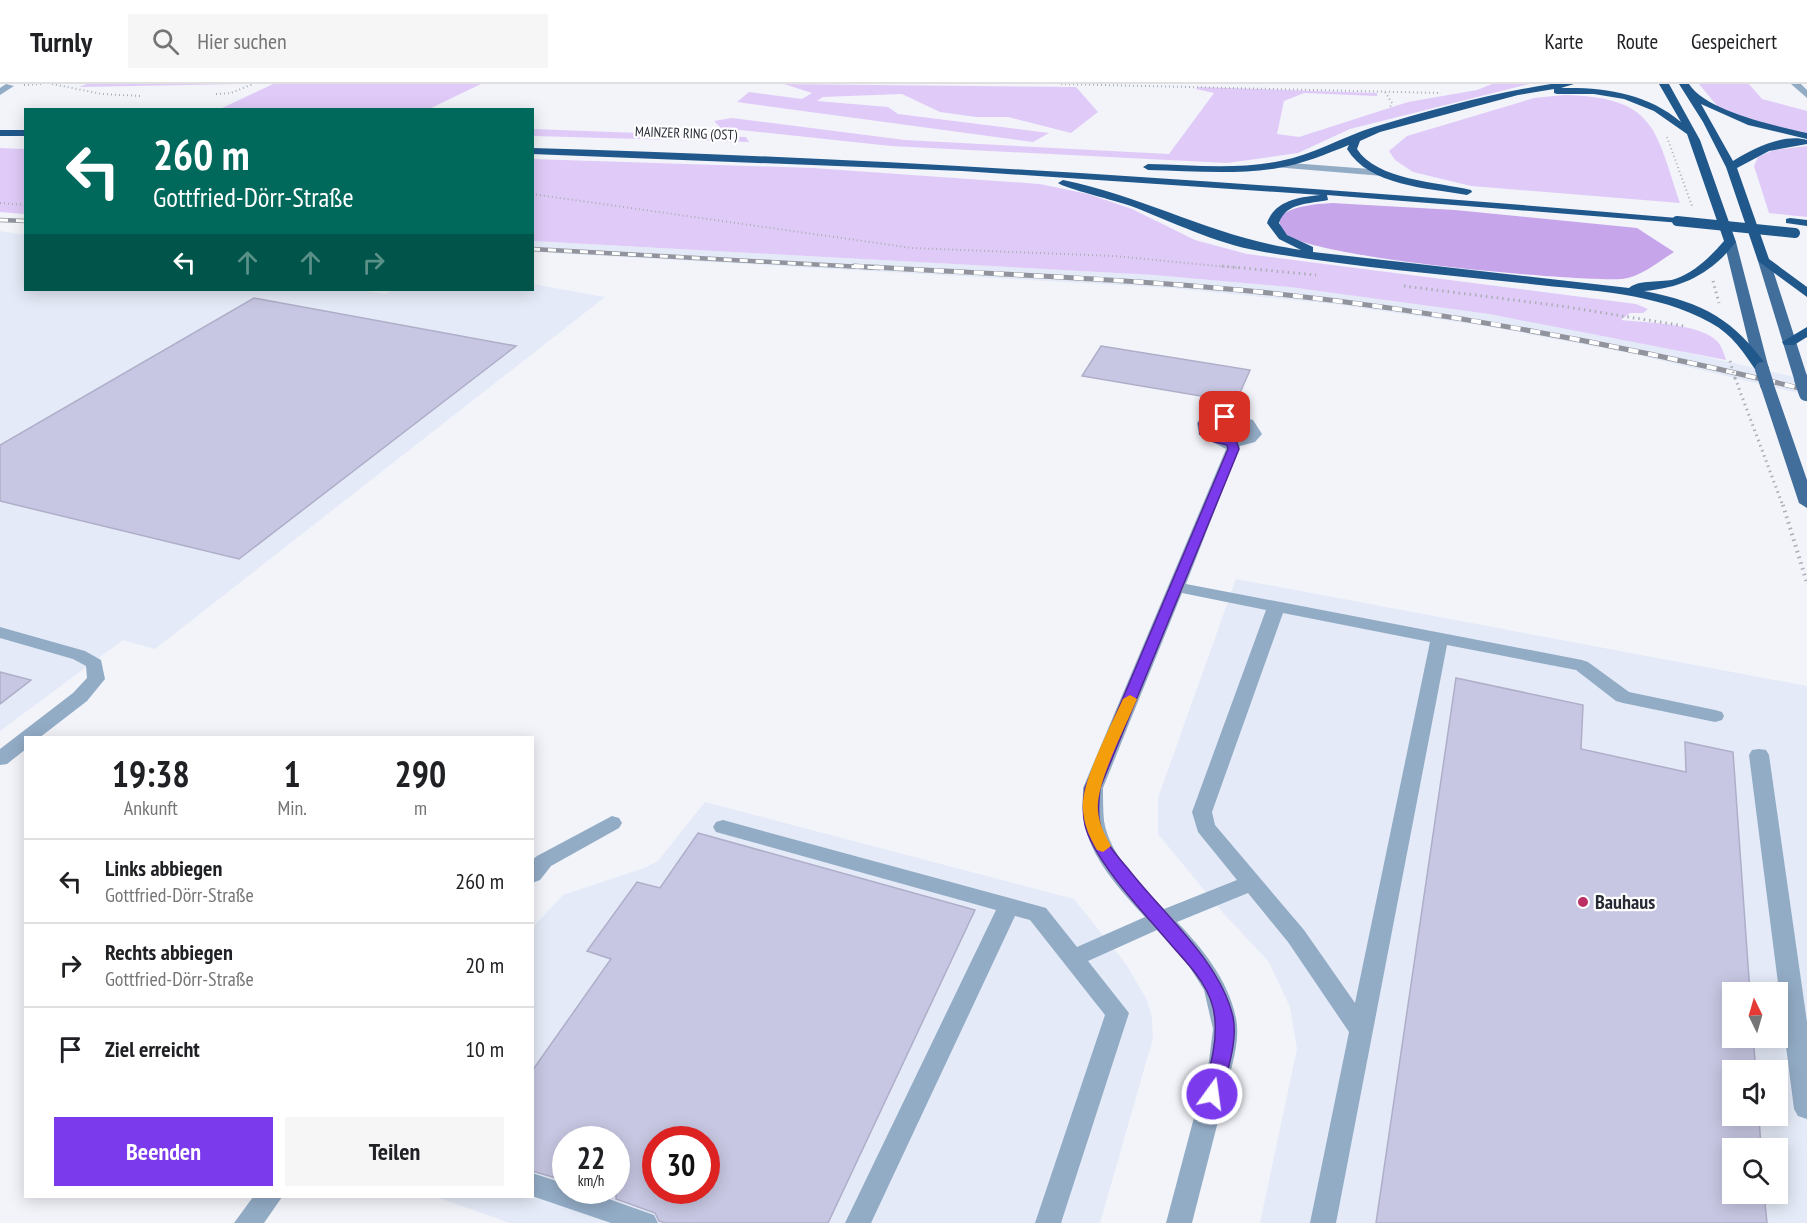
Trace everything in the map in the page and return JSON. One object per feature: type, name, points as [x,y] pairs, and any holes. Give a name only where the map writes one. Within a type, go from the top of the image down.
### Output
[{"type":"highway","points":[[1095,166],[1225,169],[1278,165],[1314,156],[1362,135],[1498,97],[1569,84]]},
{"type":"highway","points":[[1602,288],[1647,287],[1682,281],[1702,272],[1730,242],[1694,139],[1685,118],[1664,84]]},
{"type":"highway","points":[[1684,84],[1708,122],[1731,167],[1764,261],[1807,293]]},
{"type":"highway","points":[[1498,97],[1566,90],[1623,96],[1658,108],[1694,139]]},
{"type":"highway","points":[[1692,96],[1751,123],[1807,136]]},
{"type":"highway","points":[[0,132],[24,133]]},
{"type":"highway","points":[[1362,135],[1353,145],[1354,154],[1366,165],[1383,173],[1469,193]]},
{"type":"highway","points":[[0,141],[24,141]]},
{"type":"highway","name":"MAINZER RING (OST)","points":[[534,142],[838,153],[1095,166]]},
{"type":"highway","points":[[1731,167],[1756,150],[1768,146],[1807,142]]},
{"type":"highway","points":[[534,151],[952,167],[1676,216]]},
{"type":"highway","points":[[1095,166],[1469,193],[1798,229],[1807,223]]},
{"type":"highway","points":[[952,167],[1070,184],[1126,200],[1223,239],[1281,251],[1602,288],[1668,301],[1710,316],[1740,336],[1762,369]]},
{"type":"highway","points":[[1348,260],[1293,243],[1277,230],[1274,218],[1277,212],[1293,203],[1321,198],[1448,201]]},
{"type":"highway","points":[[1789,342],[1807,331]]},
{"type":"main road","points":[[1730,242],[1762,369],[1807,503]]},
{"type":"main road","points":[[1764,261],[1806,396]]},
{"type":"street","points":[[1796,84],[1807,95]]},
{"type":"street","points":[[0,92],[4,86]]},
{"type":"street","points":[[1278,165],[1383,173]]},
{"type":"street","points":[[1179,1223],[1223,1050],[1224,1020],[1215,988],[1200,965],[1106,853],[1093,827],[1090,808],[1093,788],[1233,449],[1232,442]]},
{"type":"street","points":[[1176,587],[1582,666],[1623,698],[1715,716]]},
{"type":"street","points":[[1276,607],[1202,812],[1205,827],[1310,954],[1361,1030]]},
{"type":"street","points":[[0,633],[79,655],[95,664],[96,679],[80,698],[30,736]]},
{"type":"street","points":[[1323,1223],[1439,639]]},
{"type":"street","points":[[0,759],[24,741]]},
{"type":"street","points":[[1760,755],[1807,1109]]},
{"type":"street","points":[[534,873],[544,861],[612,823]]},
{"type":"street","points":[[723,827],[1038,914],[1117,1013],[1048,1223]]},
{"type":"street","points":[[1073,958],[1251,883]]},
{"type":"street","points":[[858,1223],[1009,906]]},
{"type":"street","points":[[534,1185],[645,1223]]},
{"type":"street","points":[[248,1223],[268,1198]]},
{"type":"path","points":[[52,84],[102,94],[140,96]]},
{"type":"path","points":[[216,94],[231,93],[253,84]]},
{"type":"path","points":[[1061,84],[1448,93]]},
{"type":"path","points":[[1384,92],[1393,106],[1388,109]]},
{"type":"path","points":[[1664,129],[1692,201],[1693,212]]},
{"type":"path","points":[[534,194],[912,248],[1113,256],[1324,276]]},
{"type":"path","points":[[0,203],[24,205]]},
{"type":"path","points":[[1712,278],[1720,308]]},
{"type":"path","points":[[1402,286],[1562,306],[1685,327]]},
{"type":"path","points":[[1730,361],[1774,477],[1807,583]]},
{"type":"shaded area","points":[[87,84],[239,84],[79,87]]},
{"type":"shaded area","points":[[273,84],[481,84],[431,108],[222,108]]},
{"type":"shaded area","points":[[784,84],[1076,87],[1098,112],[1071,133],[1008,117],[976,117],[940,112],[902,94],[823,97],[817,101],[888,107],[898,114],[1049,133],[1033,142],[737,102],[749,92],[802,99],[812,93]]},
{"type":"shaded area","points":[[1492,84],[1529,84],[1350,129],[1298,153],[1227,163],[891,146],[721,128],[714,121],[732,118],[905,140],[1169,154],[1214,93],[1196,89],[1198,87],[1377,93],[1377,96],[1304,93],[1284,101],[1277,134],[1299,137],[1408,102],[1477,90]]},
{"type":"shaded area","points":[[1699,84],[1749,84],[1762,99],[1807,111],[1807,134],[1762,125],[1718,107]]},
{"type":"shaded area","points":[[1564,95],[1594,97],[1617,102],[1634,110],[1647,122],[1664,155],[1680,203],[1471,186],[1413,172],[1395,160],[1389,151],[1407,136],[1534,98]]},
{"type":"shaded area","points":[[534,129],[746,137],[749,142],[534,136]]},
{"type":"shaded area","points":[[1807,146],[1807,217],[1769,213],[1754,166],[1758,157],[1774,150]]},
{"type":"shaded area","points":[[0,148],[24,149],[24,214],[0,212]]},
{"type":"shaded area","points":[[534,159],[813,168],[1040,184],[1088,194],[1132,209],[1195,240],[1247,254],[1636,304],[1648,309],[1643,313],[1630,313],[1621,320],[1673,325],[1699,331],[1718,342],[1726,360],[1489,314],[1289,287],[1154,275],[534,241]]},
{"type":"shaded area","points":[[1315,204],[1455,210],[1637,228],[1674,252],[1629,278],[1554,277],[1446,266],[1341,251],[1304,242],[1285,233],[1280,224],[1281,217],[1286,212]]},
{"type":"shaded area","points":[[0,231],[24,235],[24,291],[366,291],[385,294],[390,291],[534,291],[534,284],[605,297],[155,649],[123,640],[0,731]]},
{"type":"shaded area","points":[[534,241],[1154,275],[1289,287],[1489,314],[1632,340],[1807,380],[1807,395],[1629,353],[1486,326],[1334,304],[1171,288],[534,252]]},
{"type":"shaded area","points":[[1236,579],[1807,686],[1807,1223],[1260,1223],[1297,1049],[1290,1007],[1269,962],[1224,914],[1158,834],[1158,798]]},
{"type":"shaded area","points":[[705,802],[1074,899],[1126,964],[1147,1000],[1152,1017],[1153,1038],[1100,1223],[510,1223],[439,1198],[534,1198],[534,926],[563,895],[644,868],[658,861]]},
{"type":"building","points":[[254,298],[516,346],[239,559],[0,501],[0,445]]},
{"type":"building","points":[[1101,346],[1250,370],[1236,402],[1082,376]]},
{"type":"building","points":[[0,672],[31,680],[0,704]]},
{"type":"building","name":"Bauhaus","points":[[1456,678],[1583,705],[1581,749],[1686,772],[1685,742],[1733,752],[1749,982],[1722,982],[1722,1048],[1754,1048],[1755,1060],[1722,1060],[1722,1126],[1760,1126],[1760,1138],[1722,1138],[1722,1204],[1765,1204],[1767,1223],[1376,1223]]},
{"type":"building","points":[[698,833],[975,910],[828,1223],[666,1223],[659,1221],[655,1213],[630,1204],[630,1126],[552,1126],[552,1177],[534,1172],[534,1068],[611,959],[587,951],[637,882],[660,888]]},
{"type":"railway","points":[[0,220],[24,221]]},
{"type":"railway","points":[[534,249],[880,268]]},
{"type":"railway","points":[[854,266],[1151,283],[1250,291],[1391,308],[1600,344],[1807,390]]},
{"type":"slow traffic","points":[[1103,846],[1093,827],[1090,808],[1093,788],[1130,699]]},
{"type":"place","name":"Bauhaus","points":[[1583,902]]},
{"type":"route","points":[[1212,1094],[1223,1050],[1224,1020],[1221,1002],[1200,965],[1127,882],[1106,853],[1093,827],[1090,808],[1093,788],[1233,449],[1232,442],[1223,442],[1204,432],[1204,423],[1225,417]]}]
